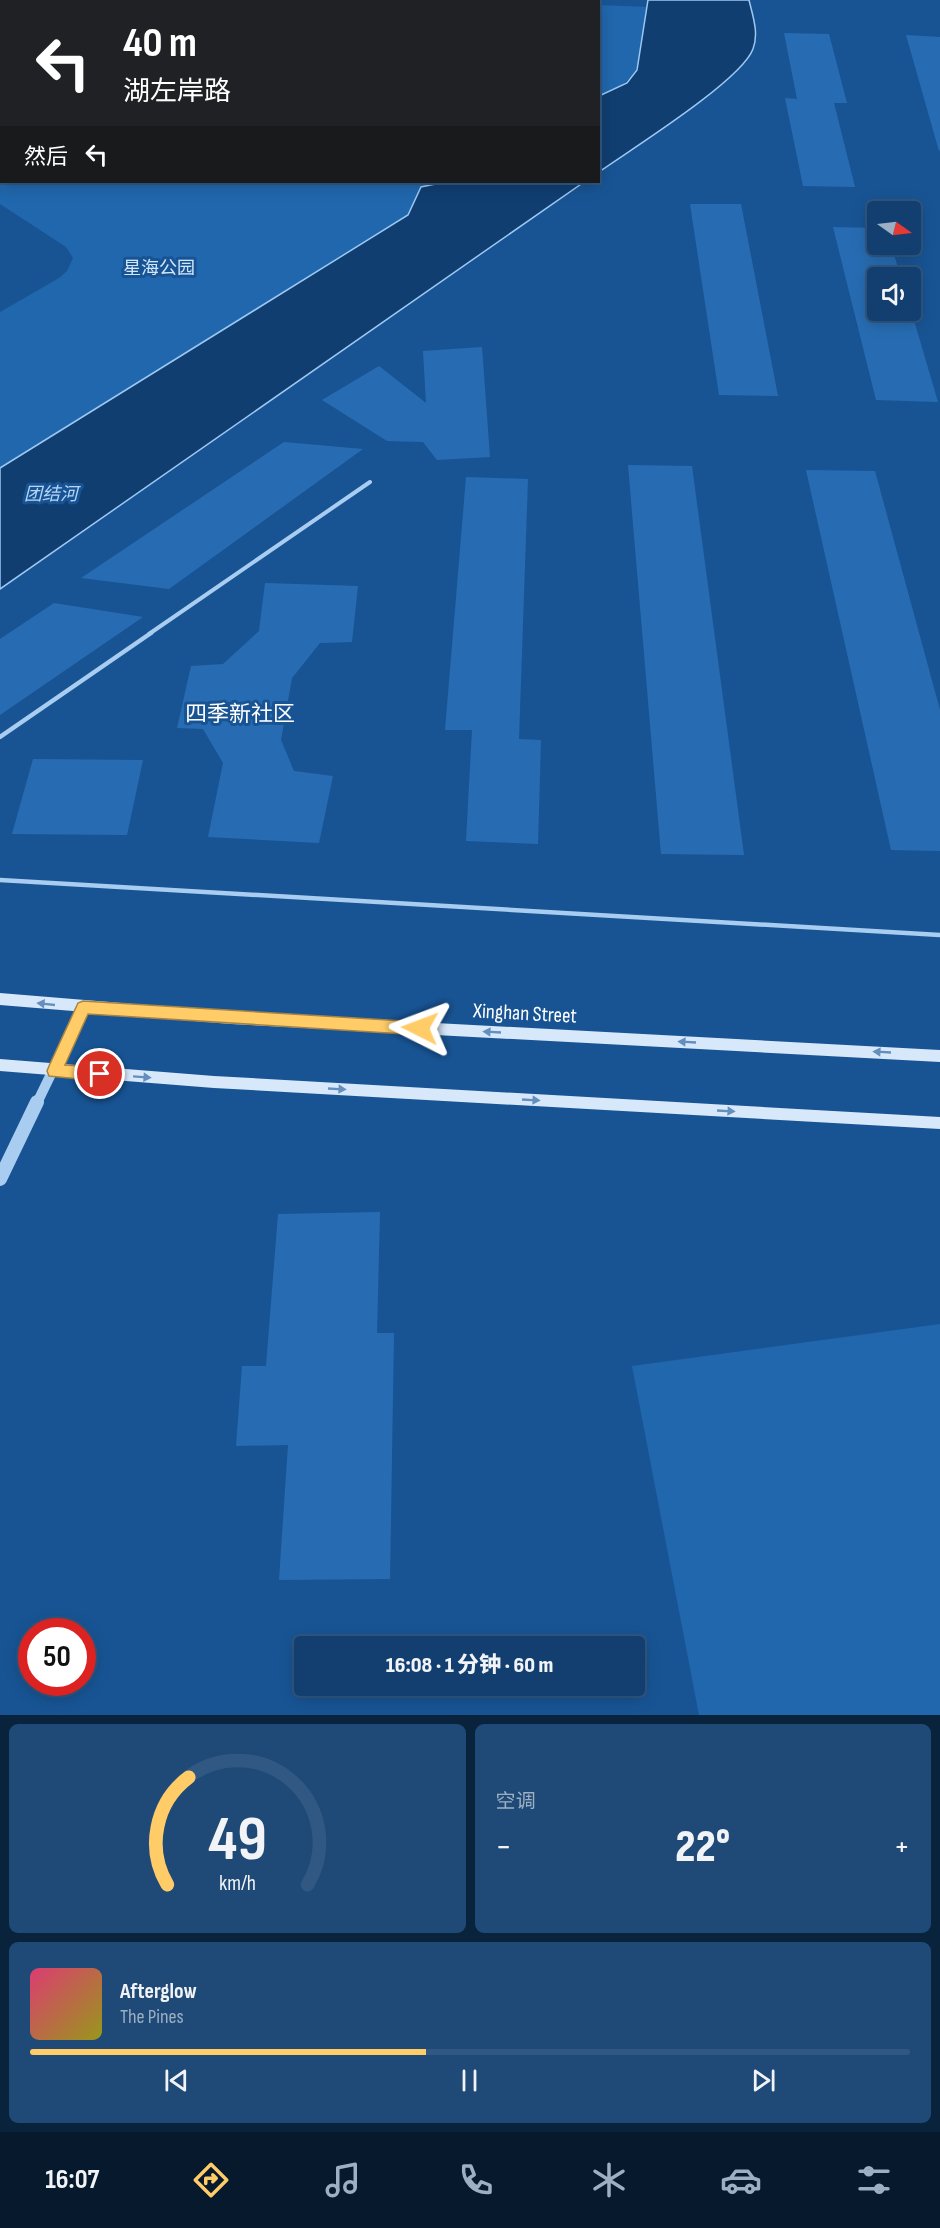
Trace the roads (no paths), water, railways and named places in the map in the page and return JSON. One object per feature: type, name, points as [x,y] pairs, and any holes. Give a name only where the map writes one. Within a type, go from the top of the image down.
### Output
[{"type":"main road","name":"Xinghan Street","points":[[0,999],[83,1008],[231,1018],[940,1056]]},
{"type":"main road","points":[[0,1065],[54,1071],[940,1123]]},
{"type":"street","points":[[0,1179],[83,1008]]},
{"type":"lane","points":[[0,737],[370,482]]},
{"type":"lane","points":[[0,880],[940,935]]},
{"type":"water","points":[[648,0],[749,0],[755,25],[755,43],[744,63],[707,96],[600,171],[600,96],[627,83],[637,70]]},
{"type":"water","name":"团结河","points":[[440,183],[583,183],[0,589],[0,468],[408,215],[421,187]]},
{"type":"district","name":"四季新社区","points":[[240,713]]},
{"type":"park label","name":"星海公园","points":[[159,268]]}]
